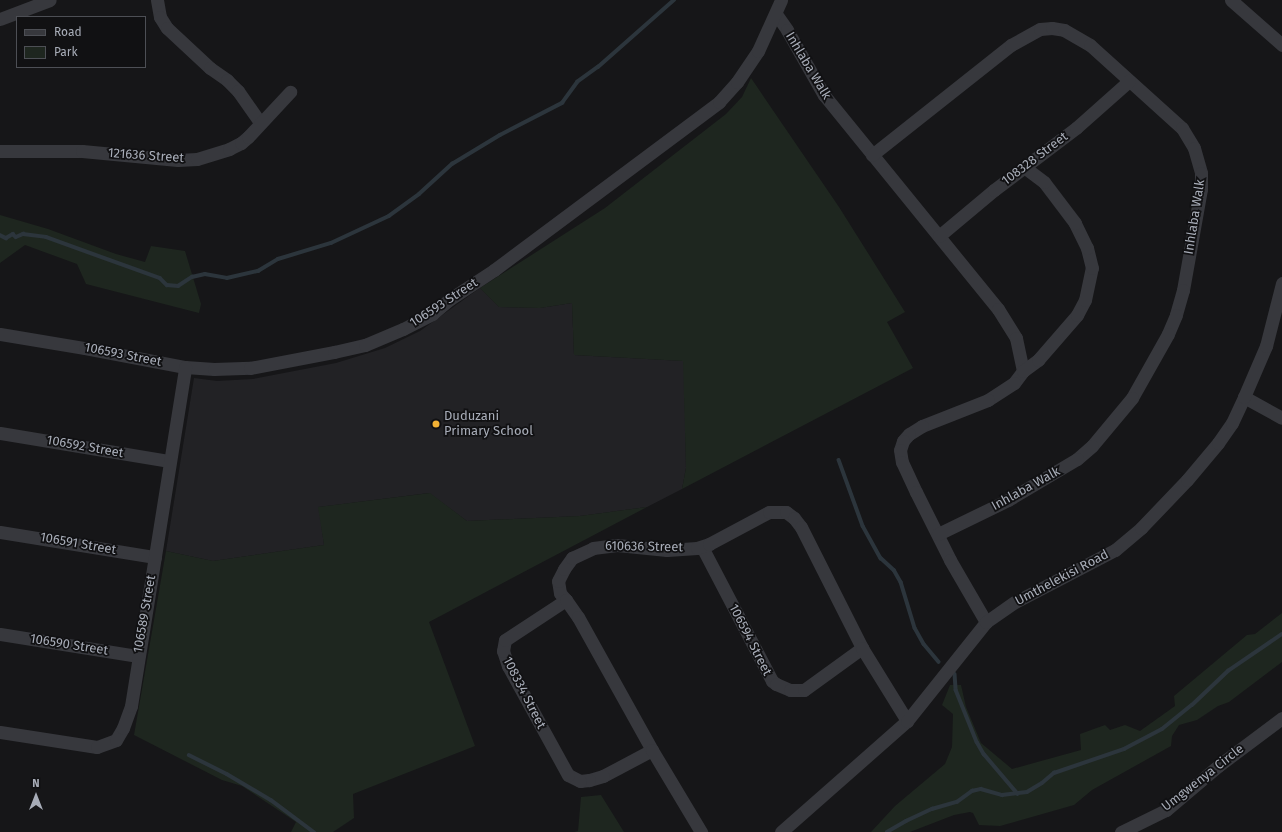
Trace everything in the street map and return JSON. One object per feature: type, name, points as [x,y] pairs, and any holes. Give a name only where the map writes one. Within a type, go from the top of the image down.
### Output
[{"type":"street","points":[[0,19],[50,0]]},
{"type":"street","points":[[156,0],[160,17],[167,28],[210,68],[228,80],[238,90],[260,122]]},
{"type":"street","name":"106593 Street","points":[[0,334],[185,367],[214,369],[250,368],[334,352],[365,344],[403,329],[432,314],[528,245],[719,102],[745,71],[758,51],[781,0]]},
{"type":"street","points":[[1231,0],[1282,45]]},
{"type":"street","name":"Inhlaba Walk","points":[[776,14],[824,95],[1010,325],[1016,338],[1023,371]]},
{"type":"street","name":"Inhlaba Walk","points":[[872,154],[1011,45],[1040,29],[1064,30],[1090,45],[1182,128],[1194,148],[1200,168],[1201,189],[1183,290],[1174,322],[1132,398],[1087,450],[1070,464],[1008,500],[938,534]]},
{"type":"street","name":"108328 Street","points":[[939,236],[1024,167],[1065,136],[1130,82]]},
{"type":"street","name":"121636 Street","points":[[0,151],[82,151],[178,160],[197,159],[229,149],[241,143],[290,92]]},
{"type":"street","points":[[986,622],[950,560],[902,462],[900,450],[903,441],[909,434],[922,426],[998,394],[1014,383],[1023,371],[1038,360],[1077,315],[1085,300],[1092,268],[1087,248],[1075,223],[1044,182],[1024,167]]},
{"type":"street","name":"Umthelekisi Road","points":[[781,832],[907,721],[986,622],[1015,602],[1091,564],[1130,538],[1187,480],[1218,443],[1232,422],[1244,398],[1266,346],[1282,283]]},
{"type":"street","name":"106589 Street","points":[[0,732],[97,747],[116,740],[123,728],[131,706],[185,367]]},
{"type":"street","points":[[1244,398],[1282,418]]},
{"type":"street","name":"106592 Street","points":[[0,433],[170,462]]},
{"type":"street","name":"610636 Street","points":[[566,600],[560,593],[558,581],[564,569],[572,558],[593,548],[617,545],[667,550],[702,547],[769,512],[781,511],[789,514],[798,522],[805,533],[862,648]]},
{"type":"street","name":"106591 Street","points":[[0,532],[155,557]]},
{"type":"street","name":"106594 Street","points":[[702,547],[772,681],[776,684],[790,690],[804,690],[862,648]]},
{"type":"street","points":[[566,600],[578,617],[652,750],[701,832]]},
{"type":"street","name":"108334 Street","points":[[566,600],[508,637],[502,647],[508,666],[568,775],[580,781],[603,776],[652,750]]},
{"type":"street","name":"106590 Street","points":[[0,634],[138,656]]},
{"type":"street","points":[[862,648],[907,721]]},
{"type":"street","name":"Umgwenya Circle","points":[[1121,832],[1166,810],[1218,766],[1282,718]]},
{"type":"shaded area","name":"Duduzani Primary School","points":[[480,288],[499,307],[540,308],[572,303],[574,355],[684,361],[686,468],[682,489],[647,507],[580,516],[467,521],[429,493],[319,507],[324,545],[213,561],[166,551],[194,378],[217,381],[253,379],[336,363],[385,348],[420,331]]},
{"type":"green space","points":[[751,78],[839,207],[905,312],[887,322],[913,368],[682,489],[686,468],[683,361],[574,355],[572,303],[540,308],[499,307],[480,288],[605,208],[726,114],[742,97]]},
{"type":"green space","points":[[0,215],[48,229],[116,254],[145,262],[151,246],[185,251],[201,304],[199,313],[86,284],[77,264],[25,245],[0,263]]},
{"type":"green space","points":[[430,493],[467,521],[580,516],[647,507],[429,622],[475,746],[353,794],[354,818],[333,832],[291,832],[296,822],[242,786],[222,780],[134,735],[166,551],[213,561],[324,545],[318,507]]},
{"type":"green space","points":[[1282,613],[1282,662],[1229,702],[1218,706],[1197,720],[1179,725],[1172,736],[1171,746],[1092,790],[1074,805],[1000,826],[979,825],[973,813],[970,812],[954,815],[910,832],[871,832],[895,806],[945,764],[952,747],[953,714],[942,705],[950,685],[961,685],[966,707],[981,743],[1012,769],[1081,750],[1080,734],[1105,725],[1110,730],[1125,725],[1140,731],[1175,706],[1174,696],[1247,635],[1255,634]]},
{"type":"green space","points":[[601,795],[624,832],[574,832],[578,831],[581,797]]},
{"type":"waterway","points":[[0,235],[6,238],[13,234],[16,237],[23,234],[46,237],[160,278],[167,285],[178,286],[192,277],[205,274],[227,278],[258,271],[278,259],[331,243],[389,216],[419,194],[452,164],[500,135],[562,103],[577,82],[598,67],[674,0]]},
{"type":"waterway","points":[[839,460],[863,526],[881,558],[894,570],[901,582],[915,628],[924,644],[939,662]]},
{"type":"waterway","points":[[887,832],[932,809],[957,802],[972,791],[981,789],[1002,795],[1027,792],[1042,783],[1054,773],[1124,749],[1162,729],[1192,705],[1228,671],[1282,634]]},
{"type":"waterway","points":[[955,674],[956,690],[977,742],[984,754],[1018,794]]},
{"type":"waterway","points":[[189,755],[227,774],[271,800],[314,832]]},
{"type":"place","name":"Duduzani Primary School","points":[[436,424]]}]
